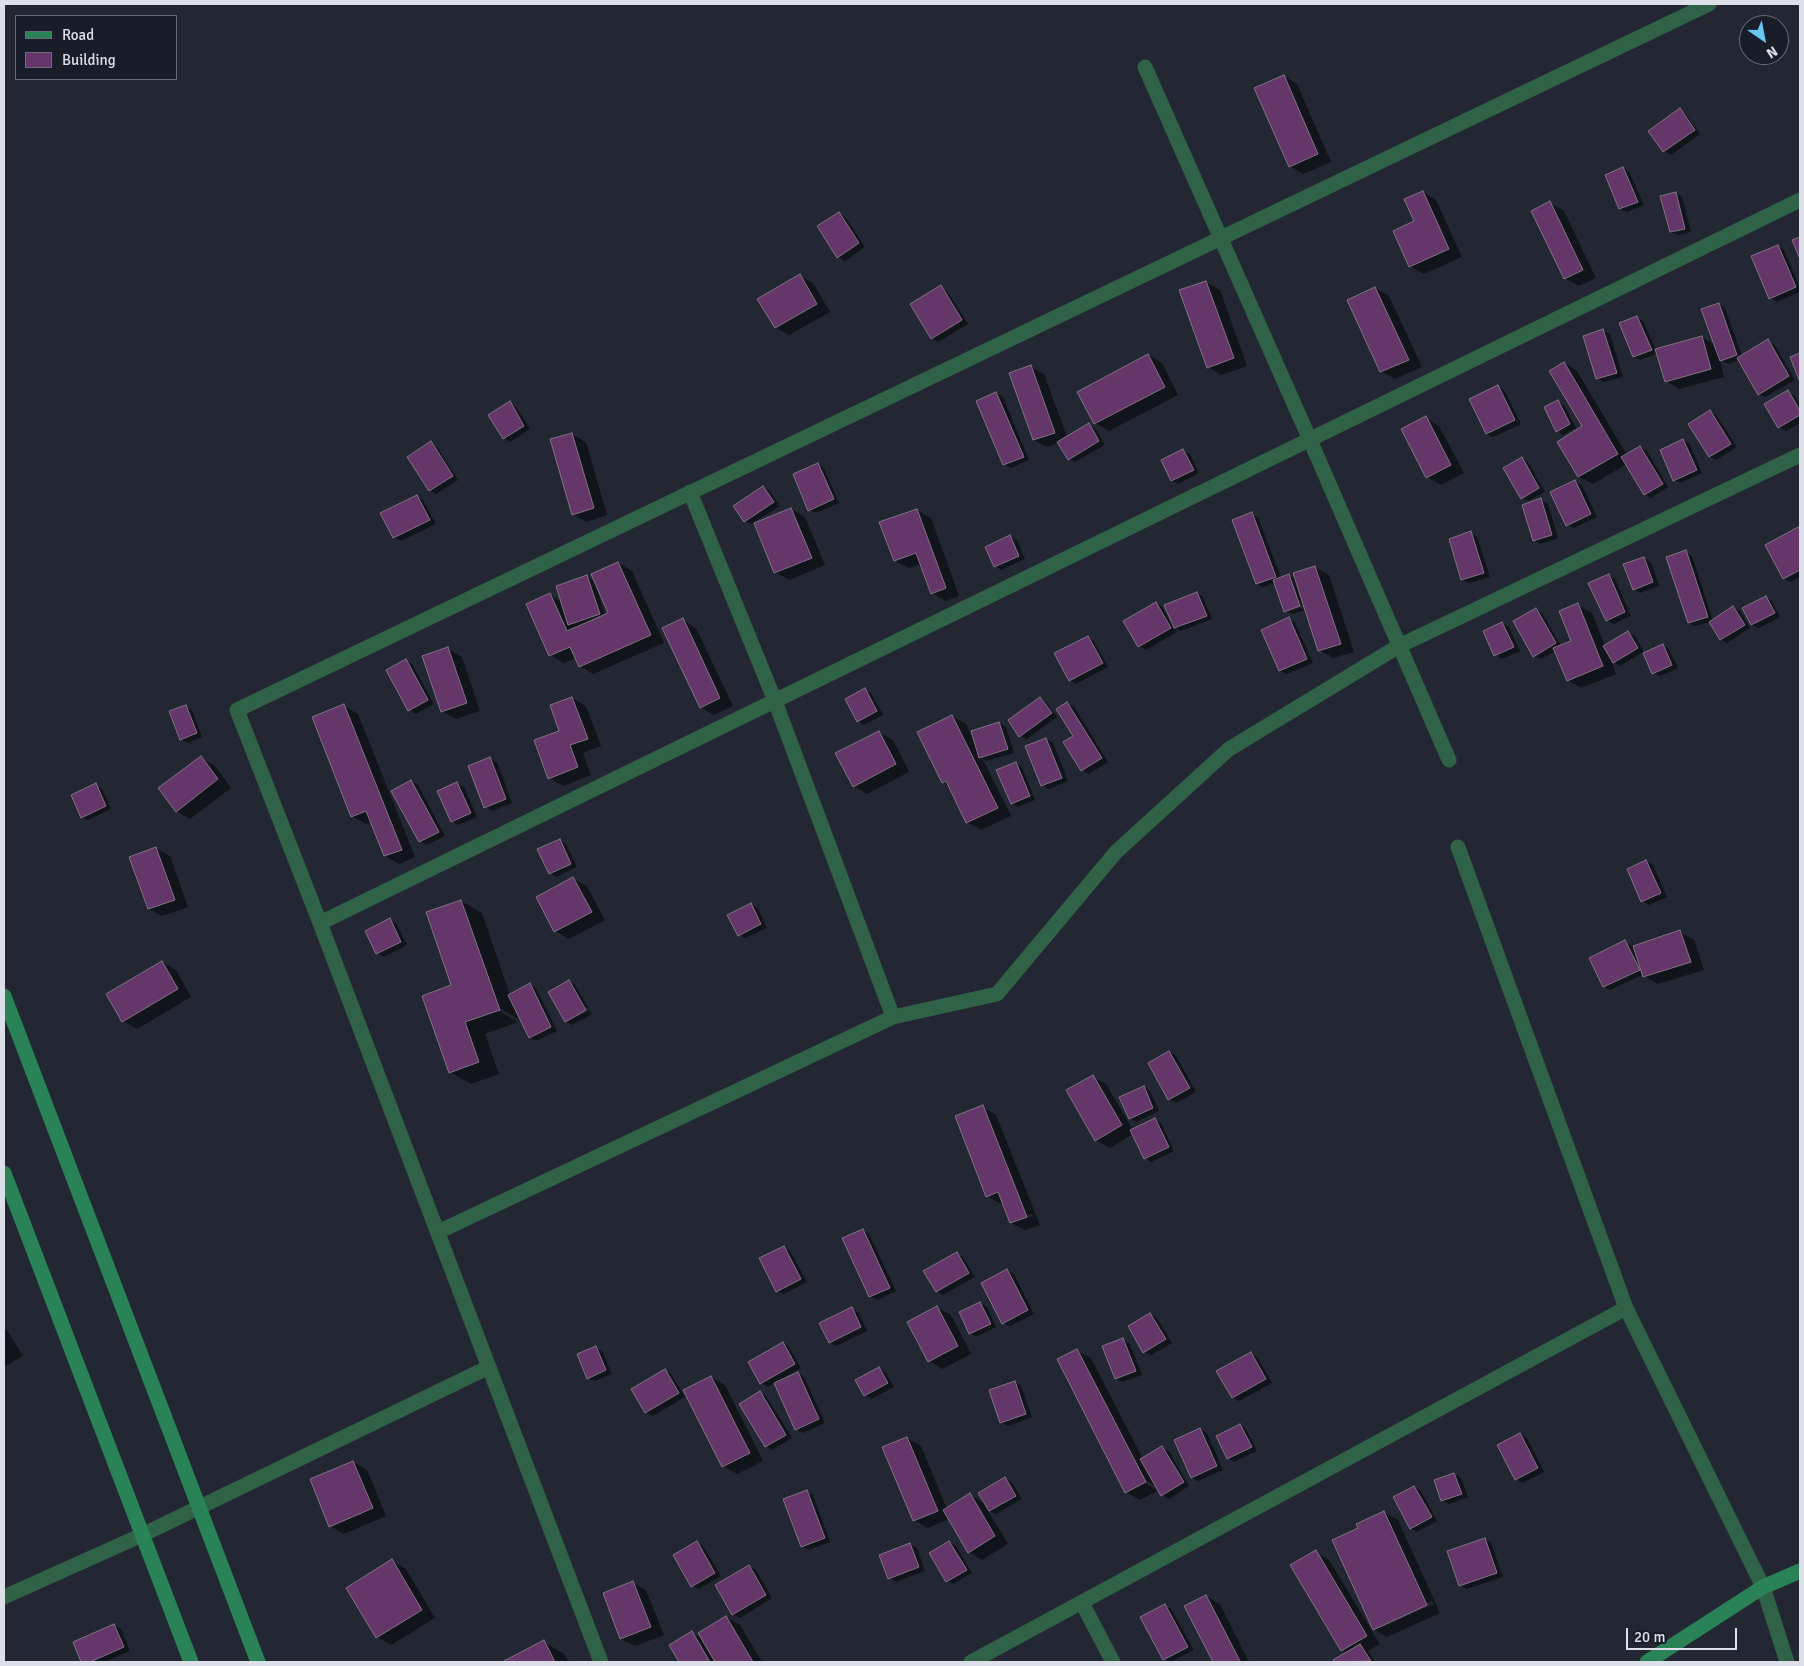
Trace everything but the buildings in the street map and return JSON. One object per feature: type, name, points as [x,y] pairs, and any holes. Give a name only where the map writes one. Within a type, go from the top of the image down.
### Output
[{"type":"street","points":[[601,1662],[237,710],[1709,4]]},
{"type":"street","points":[[1145,68],[1222,238],[1449,760]]},
{"type":"street","points":[[320,923],[1800,200]]},
{"type":"street","points":[[438,1232],[893,1017],[997,994],[1116,852],[1228,749],[1399,646],[1800,455]]},
{"type":"street","points":[[690,492],[775,701],[893,1017]]},
{"type":"street","points":[[1458,847],[1626,1308],[1763,1587],[1787,1662]]},
{"type":"street","points":[[4,996],[258,1662]]},
{"type":"street","points":[[4,1173],[191,1662]]},
{"type":"street","points":[[971,1662],[1626,1308]]},
{"type":"street","points":[[4,1597],[142,1535],[489,1367]]},
{"type":"street","points":[[1647,1662],[1763,1587],[1800,1571]]},
{"type":"street","points":[[1082,1602],[1113,1662]]}]
